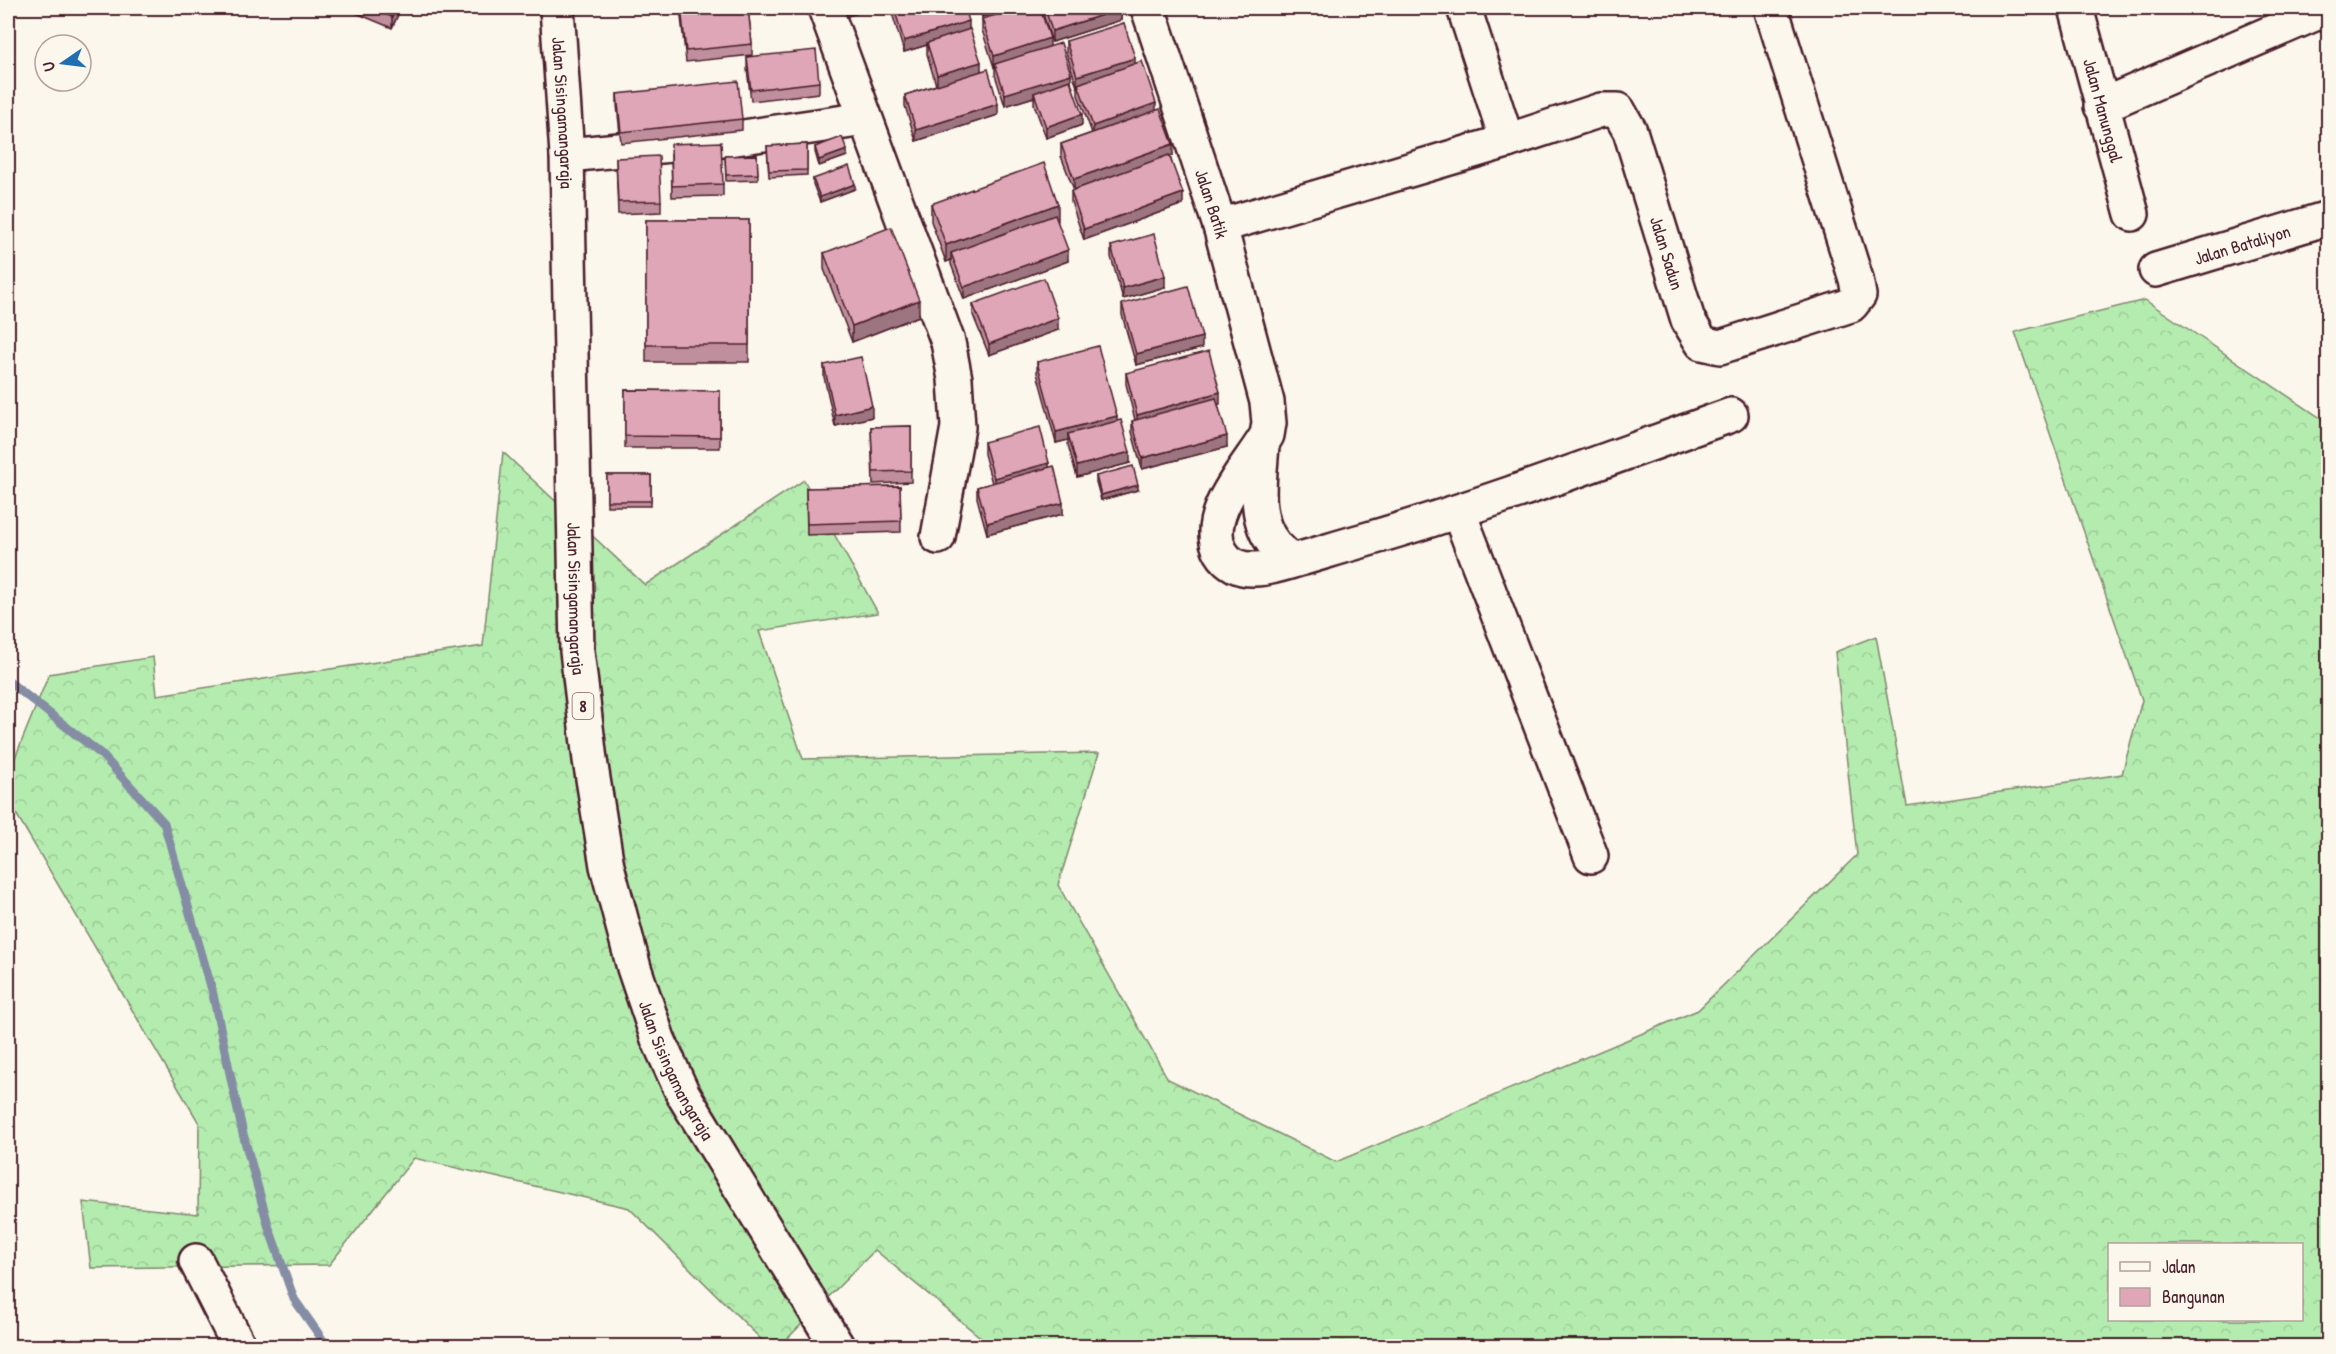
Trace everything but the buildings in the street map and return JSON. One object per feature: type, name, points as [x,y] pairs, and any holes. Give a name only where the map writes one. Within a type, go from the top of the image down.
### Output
[{"type":"main road","name":"Jalan Sisingamangaraja","points":[[556,8],[567,155],[577,651],[590,760],[607,866],[634,968],[658,1039],[683,1094],[835,1346]]},
{"type":"main road","points":[[825,8],[948,342],[955,379],[958,427],[938,537]]},
{"type":"main road","name":"Jalan Batik","points":[[1148,8],[1220,226],[1267,402],[1269,423],[1262,445]]},
{"type":"main road","points":[[1464,8],[1508,141]]},
{"type":"main road","name":"Jalan Sadun","points":[[1220,226],[1508,141],[1602,110],[1618,110],[1630,131],[1688,320],[1702,343],[1720,348],[1851,305],[1858,295],[1856,279],[1771,8]]},
{"type":"main road","name":"Jalan Manunggal","points":[[2076,8],[2132,214]]},
{"type":"main road","points":[[2101,105],[2328,9]]},
{"type":"main road","points":[[567,155],[723,140],[865,119]]},
{"type":"main road","name":"Jalan Bataliyon","points":[[2156,270],[2328,218]]},
{"type":"main road","points":[[1262,445],[1222,506],[1216,522],[1215,535],[1219,550],[1226,559],[1239,567],[1255,569],[1292,561],[1459,513],[1731,415]]},
{"type":"main road","points":[[1262,445],[1259,504],[1263,522],[1274,544],[1292,561]]},
{"type":"main road","points":[[1459,513],[1591,856]]},
{"type":"main road","points":[[196,1260],[239,1347]]},
{"type":"green space","points":[[2145,300],[2328,423],[2328,1346],[991,1346],[875,1250],[780,1346],[768,1346],[629,1208],[414,1158],[329,1265],[91,1268],[83,1202],[198,1214],[199,1123],[8,800],[8,775],[49,674],[153,657],[157,695],[483,646],[503,452],[645,585],[804,480],[878,613],[759,631],[803,759],[1099,753],[1058,885],[1168,1079],[1336,1162],[1698,1010],[1857,855],[1835,652],[1876,636],[1907,806],[2122,774],[2142,700],[2015,332]]},
{"type":"waterway","points":[[8,681],[101,754],[164,823],[212,990],[243,1134],[269,1228],[294,1299],[327,1346]]}]
